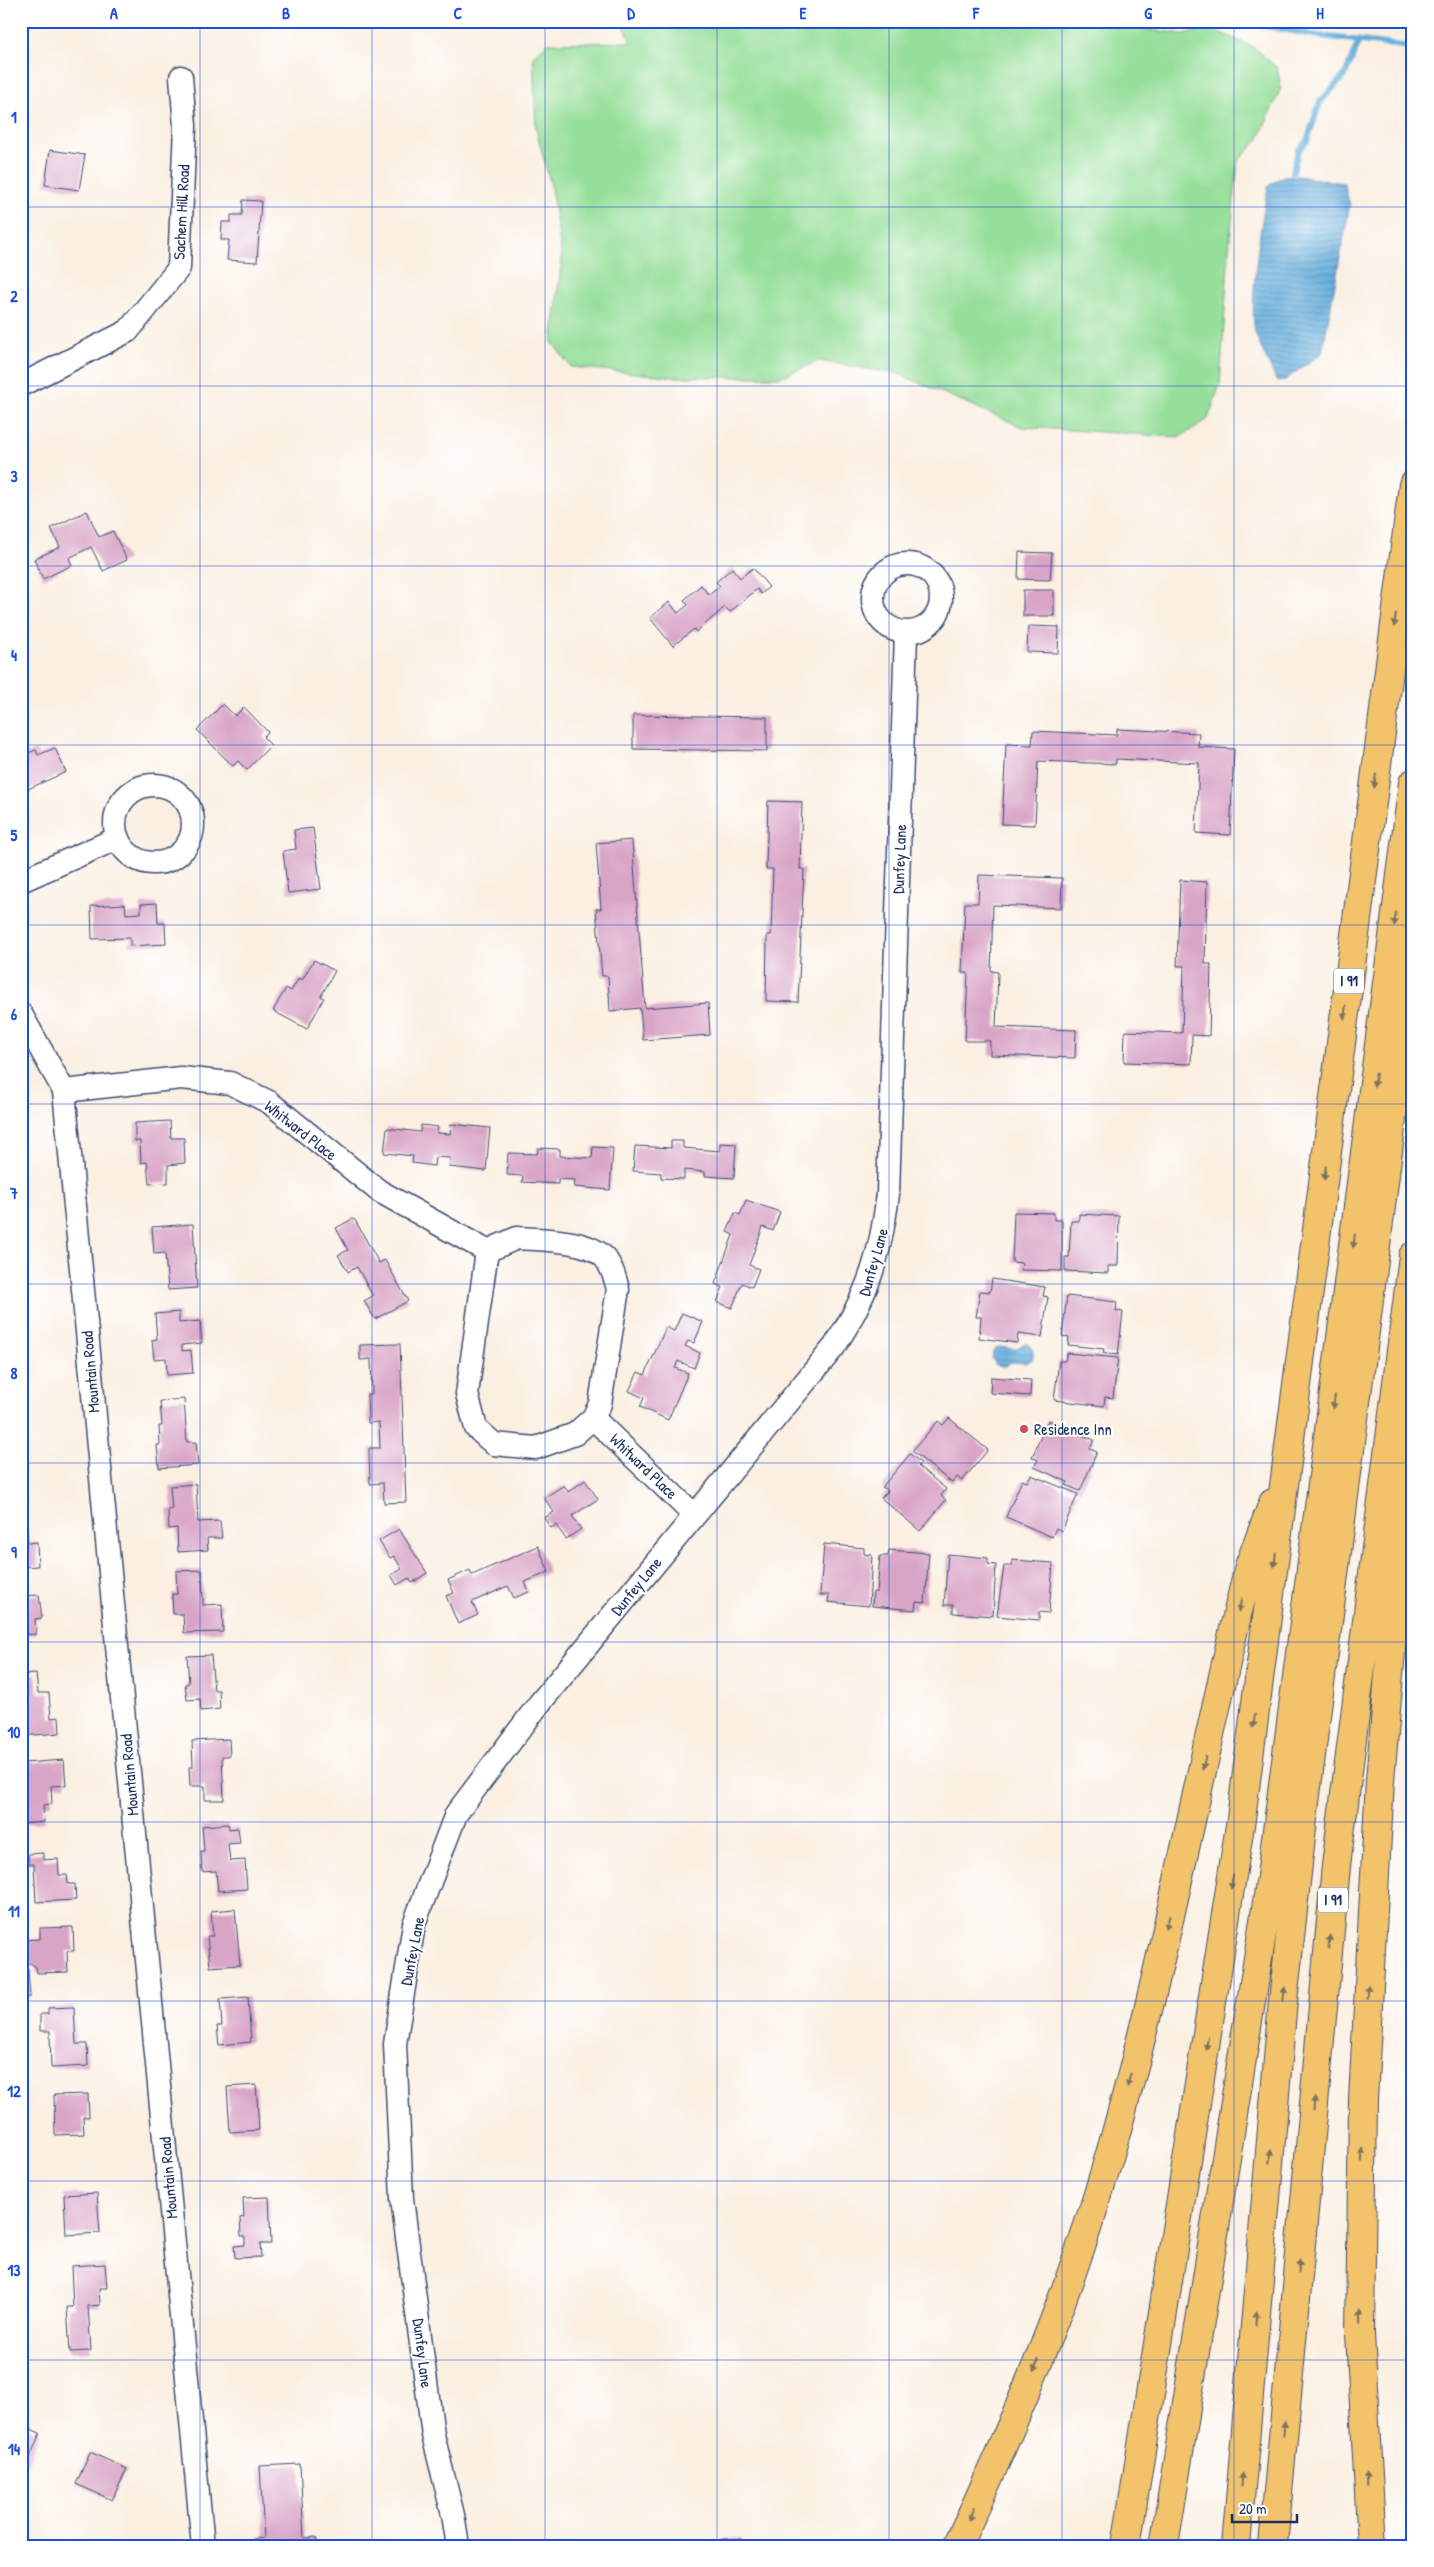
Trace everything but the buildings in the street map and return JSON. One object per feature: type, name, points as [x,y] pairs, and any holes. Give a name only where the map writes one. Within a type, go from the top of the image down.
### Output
[{"type":"highway","name":"I 91","points":[[1126,2546],[1225,1932],[1286,1477],[1413,485]]},
{"type":"highway","points":[[1164,2546],[1271,1877],[1413,783]]},
{"type":"highway","points":[[1236,2546],[1283,2001],[1303,1818],[1413,955]]},
{"type":"highway","name":"I 91","points":[[1273,2546],[1336,1866],[1413,1256]]},
{"type":"highway","points":[[1372,2546],[1360,2334],[1361,2186],[1367,2005],[1379,1790],[1392,1614],[1404,1498],[1402,1450],[1394,1402]]},
{"type":"highway","points":[[957,2546],[1043,2348],[1094,2206],[1143,2025],[1249,1566],[1267,1517],[1286,1477]]},
{"type":"street","name":"Sachem Hill Road","points":[[21,385],[128,331],[179,268],[185,126],[181,76]]},
{"type":"street","name":"Dunfey Lane","points":[[458,2546],[453,2515],[433,2435],[402,2199],[395,2044],[414,1924],[456,1814],[539,1704],[834,1347],[862,1300],[882,1241],[888,1194],[906,632]]},
{"type":"street","points":[[21,881],[118,838]]},
{"type":"street","name":"Mountain Road","points":[[21,1014],[64,1091],[203,2546]]},
{"type":"street","name":"Whitward Place","points":[[64,1091],[182,1078],[230,1083],[269,1102],[379,1191],[487,1251]]},
{"type":"street","points":[[517,1238],[578,1244],[603,1256],[613,1272],[618,1289],[600,1404],[593,1418],[575,1434],[536,1448],[494,1444],[476,1428],[467,1394],[487,1251],[517,1238]]},
{"type":"street","name":"Whitward Place","points":[[593,1418],[694,1515]]},
{"type":"green space","points":[[622,21],[1128,21],[1142,29],[1184,34],[1210,28],[1255,48],[1277,68],[1281,88],[1258,140],[1238,161],[1229,249],[1220,384],[1208,419],[1180,437],[1022,427],[899,374],[819,361],[780,377],[676,377],[571,367],[552,342],[562,257],[551,186],[536,129],[533,56],[547,43],[631,42]]},
{"type":"water","points":[[1292,175],[1344,183],[1350,205],[1322,353],[1285,380],[1276,381],[1256,335],[1253,304],[1254,284],[1268,186],[1283,176]]},
{"type":"water","points":[[1023,1344],[1029,1344],[1033,1351],[1033,1359],[1026,1363],[1011,1362],[1006,1366],[997,1366],[992,1359],[993,1351],[999,1347],[1016,1349]]},
{"type":"waterway","points":[[1240,21],[1313,35],[1410,47]]},
{"type":"waterway","points":[[1293,171],[1298,151],[1307,141],[1320,102],[1345,75],[1359,41]]},
{"type":"place","name":"Residence Inn","points":[[1024,1429]]}]
